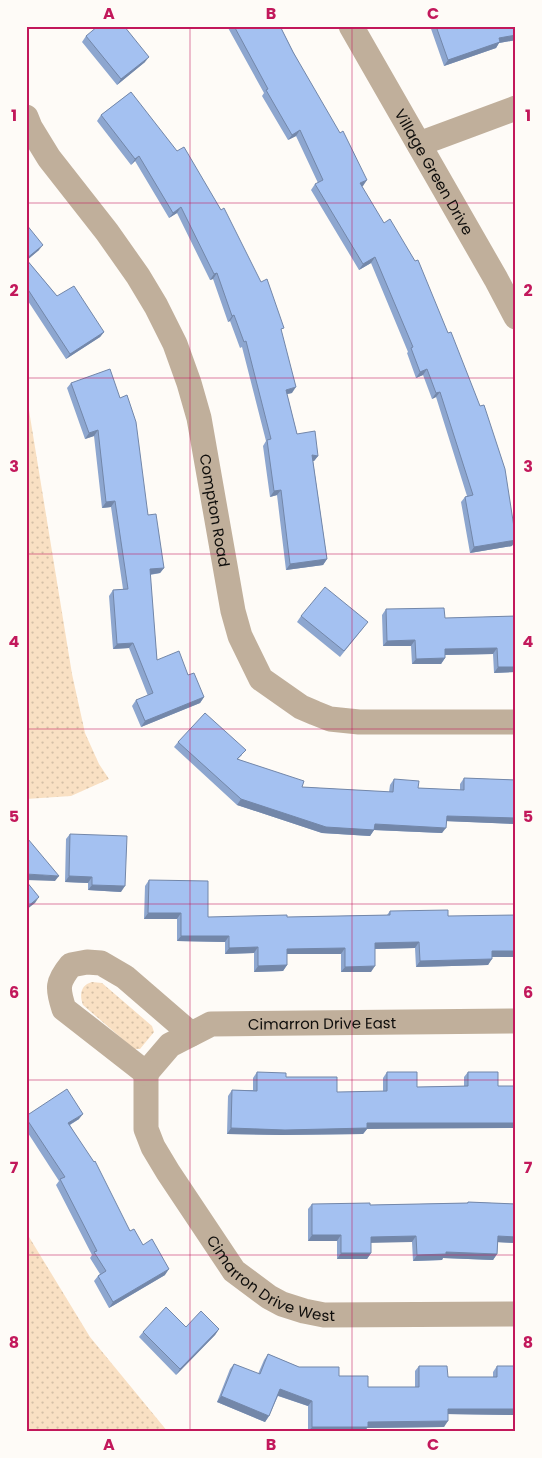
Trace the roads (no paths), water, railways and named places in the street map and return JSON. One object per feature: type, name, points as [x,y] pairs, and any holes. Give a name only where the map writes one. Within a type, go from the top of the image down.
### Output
[{"type":"street","name":"Village Green Drive","points":[[351,26],[496,278],[516,318]]},
{"type":"street","points":[[419,144],[516,108]]},
{"type":"street","name":"Compton Road","points":[[26,117],[49,158],[138,276],[156,306],[174,344],[189,383],[199,418],[233,611],[240,636],[261,679],[301,707],[330,719],[359,722],[516,722]]},
{"type":"street","points":[[146,1073],[64,1009],[59,992],[61,977],[70,965],[87,962],[101,963],[125,977],[191,1034]]},
{"type":"street","name":"Cimarron Drive East","points":[[146,1073],[170,1045],[211,1024],[516,1021]]},
{"type":"street","name":"Cimarron Drive West","points":[[146,1073],[146,1129],[153,1147],[234,1271],[269,1297],[304,1312],[324,1315],[516,1314]]}]
